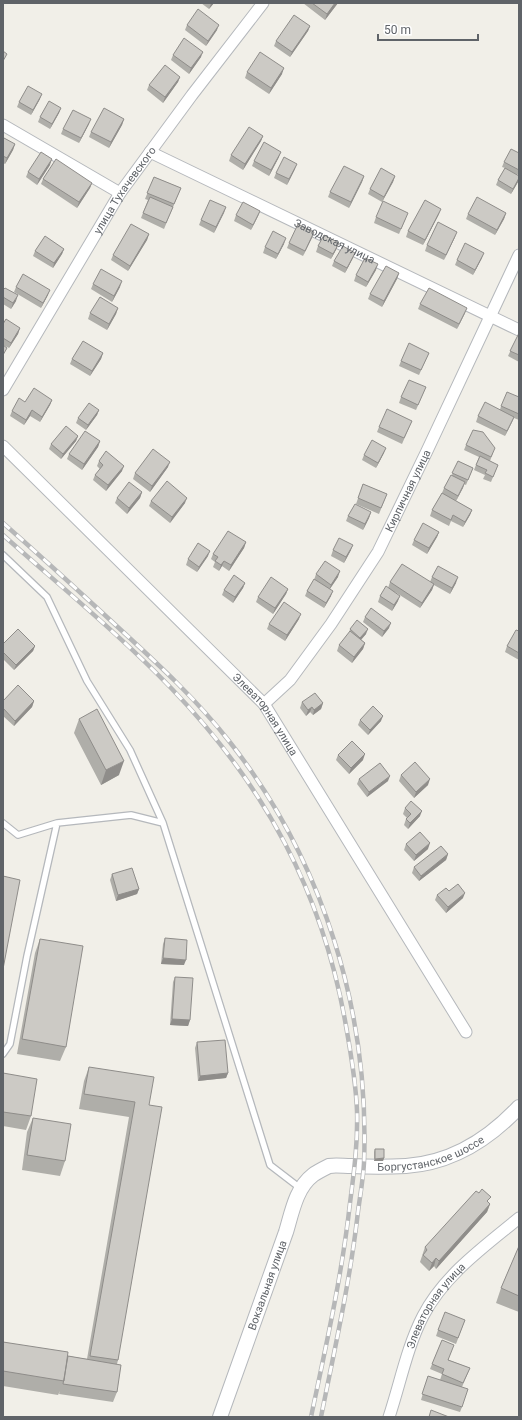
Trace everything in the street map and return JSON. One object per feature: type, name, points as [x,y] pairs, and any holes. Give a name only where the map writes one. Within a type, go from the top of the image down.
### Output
[{"type":"street","name":"улица Тухачевского","points":[[3,390],[120,193],[263,3]]},
{"type":"street","points":[[3,126],[120,193]]},
{"type":"street","name":"Заводская улица","points":[[150,152],[519,330]]},
{"type":"street","name":"Кирпичная улица","points":[[264,704],[290,680],[331,624],[378,552],[519,256]]},
{"type":"street","name":"Элеваторная улица","points":[[3,446],[264,704],[466,1032]]},
{"type":"street","name":"Боргустанское шоссе","points":[[330,1166],[405,1166],[429,1164],[450,1157],[470,1147],[494,1129],[519,1107]]},
{"type":"street","name":"Вокзальная улица","points":[[220,1417],[300,1188],[313,1175],[330,1166]]},
{"type":"street","name":"Элеваторная улица","points":[[390,1417],[423,1315],[441,1289],[470,1259],[519,1218]]},
{"type":"lane","points":[[3,555],[47,597],[87,681],[130,750],[163,823],[270,1165],[300,1188]]},
{"type":"lane","points":[[3,823],[18,835],[57,823],[131,815],[163,823]]},
{"type":"lane","points":[[3,1054],[10,1044],[27,956],[57,823]]},
{"type":"building","points":[[312,3],[335,3],[327,14]]},
{"type":"building","points":[[198,9],[219,25],[208,41],[187,25]]},
{"type":"building","points":[[294,15],[310,26],[292,52],[276,41]]},
{"type":"building","points":[[184,38],[203,52],[191,68],[173,55]]},
{"type":"building","points":[[3,51],[7,54],[3,61]]},
{"type":"building","points":[[260,52],[284,68],[271,88],[247,72]]},
{"type":"building","points":[[165,65],[180,77],[165,97],[149,85]]},
{"type":"building","points":[[28,86],[42,94],[33,110],[19,102]]},
{"type":"building","points":[[49,101],[61,108],[52,124],[40,117]]},
{"type":"building","points":[[104,108],[124,119],[111,142],[91,132]]},
{"type":"building","points":[[73,110],[91,119],[81,138],[63,129]]},
{"type":"building","points":[[249,127],[263,136],[245,164],[231,155]]},
{"type":"building","points":[[4,138],[15,144],[7,158],[3,156]]},
{"type":"building","points":[[264,142],[281,152],[271,170],[254,161]]},
{"type":"building","points":[[511,149],[519,153],[519,170],[504,162]]},
{"type":"building","points":[[41,152],[52,159],[39,179],[28,172]]},
{"type":"building","points":[[284,157],[297,164],[289,179],[276,173]]},
{"type":"building","points":[[56,159],[92,183],[79,202],[43,179]]},
{"type":"building","points":[[344,166],[364,176],[351,202],[330,192]]},
{"type":"building","points":[[381,168],[395,176],[384,197],[370,189]]},
{"type":"building","points":[[505,168],[519,176],[513,189],[498,180]]},
{"type":"building","points":[[154,177],[181,188],[174,204],[147,193]]},
{"type":"building","points":[[150,197],[173,207],[166,223],[143,213]]},
{"type":"building","points":[[477,197],[506,213],[497,230],[468,214]]},
{"type":"building","points":[[210,200],[226,207],[216,227],[201,220]]},
{"type":"building","points":[[425,200],[441,209],[425,240],[408,231]]},
{"type":"building","points":[[383,201],[408,213],[401,229],[376,217]]},
{"type":"building","points":[[243,202],[260,211],[253,225],[236,215]]},
{"type":"building","points":[[438,222],[457,232],[446,255],[427,245]]},
{"type":"building","points":[[131,224],[149,234],[130,266],[113,255]]},
{"type":"building","points":[[298,224],[314,232],[305,251],[289,243]]},
{"type":"building","points":[[273,231],[286,238],[278,254],[265,247]]},
{"type":"building","points":[[324,235],[339,243],[333,254],[318,246]]},
{"type":"building","points":[[45,236],[64,249],[54,263],[35,251]]},
{"type":"building","points":[[465,243],[484,253],[475,270],[457,260]]},
{"type":"building","points":[[343,246],[355,253],[347,268],[334,261]]},
{"type":"building","points":[[365,258],[378,264],[368,282],[356,275]]},
{"type":"building","points":[[386,266],[399,273],[384,301],[370,294]]},
{"type":"building","points":[[101,269],[122,281],[114,296],[93,284]]},
{"type":"building","points":[[23,274],[50,290],[43,303],[16,287]]},
{"type":"building","points":[[5,288],[18,295],[13,303],[3,297],[3,290]]},
{"type":"building","points":[[429,288],[467,308],[459,324],[420,304]]},
{"type":"building","points":[[100,297],[118,308],[109,324],[90,313]]},
{"type":"building","points":[[6,319],[20,328],[11,343],[3,338],[3,324]]},
{"type":"building","points":[[519,333],[519,355],[510,351]]},
{"type":"building","points":[[83,341],[103,353],[92,371],[72,359]]},
{"type":"building","points":[[409,343],[429,353],[421,370],[401,361]]},
{"type":"building","points":[[3,345],[7,348],[3,355]]},
{"type":"building","points":[[409,380],[426,387],[418,405],[401,397]]},
{"type":"building","points":[[34,388],[52,400],[42,417],[32,410],[26,420],[12,411],[19,398],[25,402]]},
{"type":"building","points":[[507,392],[519,397],[519,414],[501,406]]},
{"type":"building","points":[[485,402],[514,417],[507,431],[478,416]]},
{"type":"building","points":[[89,403],[99,410],[88,425],[78,418]]},
{"type":"building","points":[[387,409],[412,421],[404,438],[379,427]]},
{"type":"building","points":[[66,426],[78,436],[63,454],[51,444]]},
{"type":"building","points":[[473,430],[483,432],[495,448],[491,457],[466,445]]},
{"type":"building","points":[[85,431],[100,441],[84,464],[69,454]]},
{"type":"building","points":[[372,440],[386,448],[378,463],[364,455]]},
{"type":"building","points":[[153,449],[170,462],[152,486],[135,473]]},
{"type":"building","points":[[106,451],[124,466],[108,485],[95,475],[103,465],[99,461]]},
{"type":"building","points":[[480,456],[498,465],[493,477],[485,473],[487,470],[476,465]]},
{"type":"building","points":[[458,461],[473,468],[468,480],[452,473]]},
{"type":"building","points":[[451,475],[465,482],[458,496],[444,488]]},
{"type":"building","points":[[167,481],[187,498],[172,517],[151,501]]},
{"type":"building","points":[[129,482],[142,492],[129,508],[117,498]]},
{"type":"building","points":[[363,484],[387,494],[381,508],[358,498]]},
{"type":"building","points":[[442,493],[472,510],[465,522],[453,515],[451,520],[432,510]]},
{"type":"building","points":[[355,504],[371,512],[365,524],[348,516]]},
{"type":"building","points":[[423,523],[439,532],[429,548],[414,540]]},
{"type":"building","points":[[228,531],[246,542],[231,565],[224,561],[221,565],[215,561],[218,557],[213,554]]},
{"type":"building","points":[[339,538],[353,545],[346,557],[333,550]]},
{"type":"building","points":[[198,543],[210,551],[199,567],[188,559]]},
{"type":"building","points":[[325,561],[340,571],[331,585],[316,574]]},
{"type":"building","points":[[402,564],[434,584],[422,603],[390,582]]},
{"type":"building","points":[[438,566],[458,577],[452,588],[432,577]]},
{"type":"building","points":[[234,575],[245,583],[235,597],[224,590]]},
{"type":"building","points":[[271,577],[288,589],[275,608],[258,597]]},
{"type":"building","points":[[314,579],[333,591],[326,603],[307,591]]},
{"type":"building","points":[[386,586],[400,596],[394,605],[380,596]]},
{"type":"building","points":[[284,602],[301,614],[287,635],[269,624]]},
{"type":"building","points":[[371,608],[391,623],[384,631],[365,617]]},
{"type":"building","points":[[357,620],[368,629],[360,638],[350,629]]},
{"type":"building","points":[[18,629],[35,646],[16,665],[3,652],[3,644]]},
{"type":"building","points":[[516,630],[519,631],[519,653],[507,646]]},
{"type":"building","points":[[350,631],[365,643],[354,657],[339,645]]},
{"type":"building","points":[[18,685],[34,701],[15,721],[3,708],[3,701]]},
{"type":"building","points":[[315,693],[323,703],[314,710],[312,707],[308,710],[302,702]]},
{"type":"building","points":[[373,706],[383,716],[370,730],[360,720]]},
{"type":"building","points":[[97,709],[124,761],[106,770],[79,719]]},
{"type":"building","points":[[352,741],[365,754],[351,768],[338,755]]},
{"type":"building","points":[[415,762],[430,779],[416,792],[401,775]]},
{"type":"building","points":[[380,763],[390,776],[369,792],[359,779]]},
{"type":"building","points":[[411,801],[422,811],[410,823],[406,819],[411,814],[405,808]]},
{"type":"building","points":[[420,832],[430,843],[416,855],[406,844]]},
{"type":"building","points":[[441,846],[448,854],[421,876],[414,867]]},
{"type":"building","points":[[132,868],[139,889],[118,895],[112,874]]},
{"type":"building","points":[[3,876],[20,880],[3,969]]},
{"type":"building","points":[[458,884],[465,893],[448,907],[437,895],[446,888],[449,891]]},
{"type":"building","points":[[165,938],[187,940],[186,960],[163,958]]},
{"type":"building","points":[[40,939],[83,946],[66,1047],[22,1039]]},
{"type":"building","points":[[175,977],[193,978],[190,1020],[172,1019]]},
{"type":"building","points":[[225,1040],[228,1073],[200,1076],[197,1042]]},
{"type":"building","points":[[89,1067],[154,1077],[149,1105],[162,1107],[118,1360],[90,1356],[135,1102],[84,1094]]},
{"type":"building","points":[[3,1073],[37,1079],[31,1116],[3,1112]]},
{"type":"building","points":[[33,1118],[71,1124],[65,1161],[27,1155]]},
{"type":"building","points":[[375,1149],[384,1149],[384,1158],[375,1159]]},
{"type":"building","points":[[482,1189],[491,1197],[487,1201],[490,1204],[439,1261],[436,1258],[432,1263],[423,1255],[427,1250],[425,1247],[476,1191],[479,1193]]},
{"type":"building","points":[[519,1246],[519,1296],[501,1288]]},
{"type":"building","points":[[445,1312],[465,1320],[458,1338],[438,1330]]},
{"type":"building","points":[[442,1340],[454,1345],[448,1360],[470,1368],[463,1383],[442,1374],[444,1369],[432,1364]]},
{"type":"building","points":[[3,1342],[68,1352],[64,1381],[3,1371]]},
{"type":"building","points":[[68,1356],[121,1365],[117,1392],[63,1384]]},
{"type":"building","points":[[428,1376],[468,1389],[462,1407],[422,1394]]},
{"type":"building","points":[[431,1410],[449,1417],[429,1417]]},
{"type":"railway","points":[[3,523],[191,697],[229,741],[262,787],[291,836],[315,887],[334,940],[349,994],[359,1050],[364,1106],[364,1163],[350,1269],[321,1417]]},
{"type":"railway","points":[[3,535],[132,649],[172,689],[205,726],[235,764],[262,803],[285,844],[305,886],[322,931],[336,977],[350,1047],[357,1111],[357,1134],[353,1180],[343,1257],[311,1417]]}]
